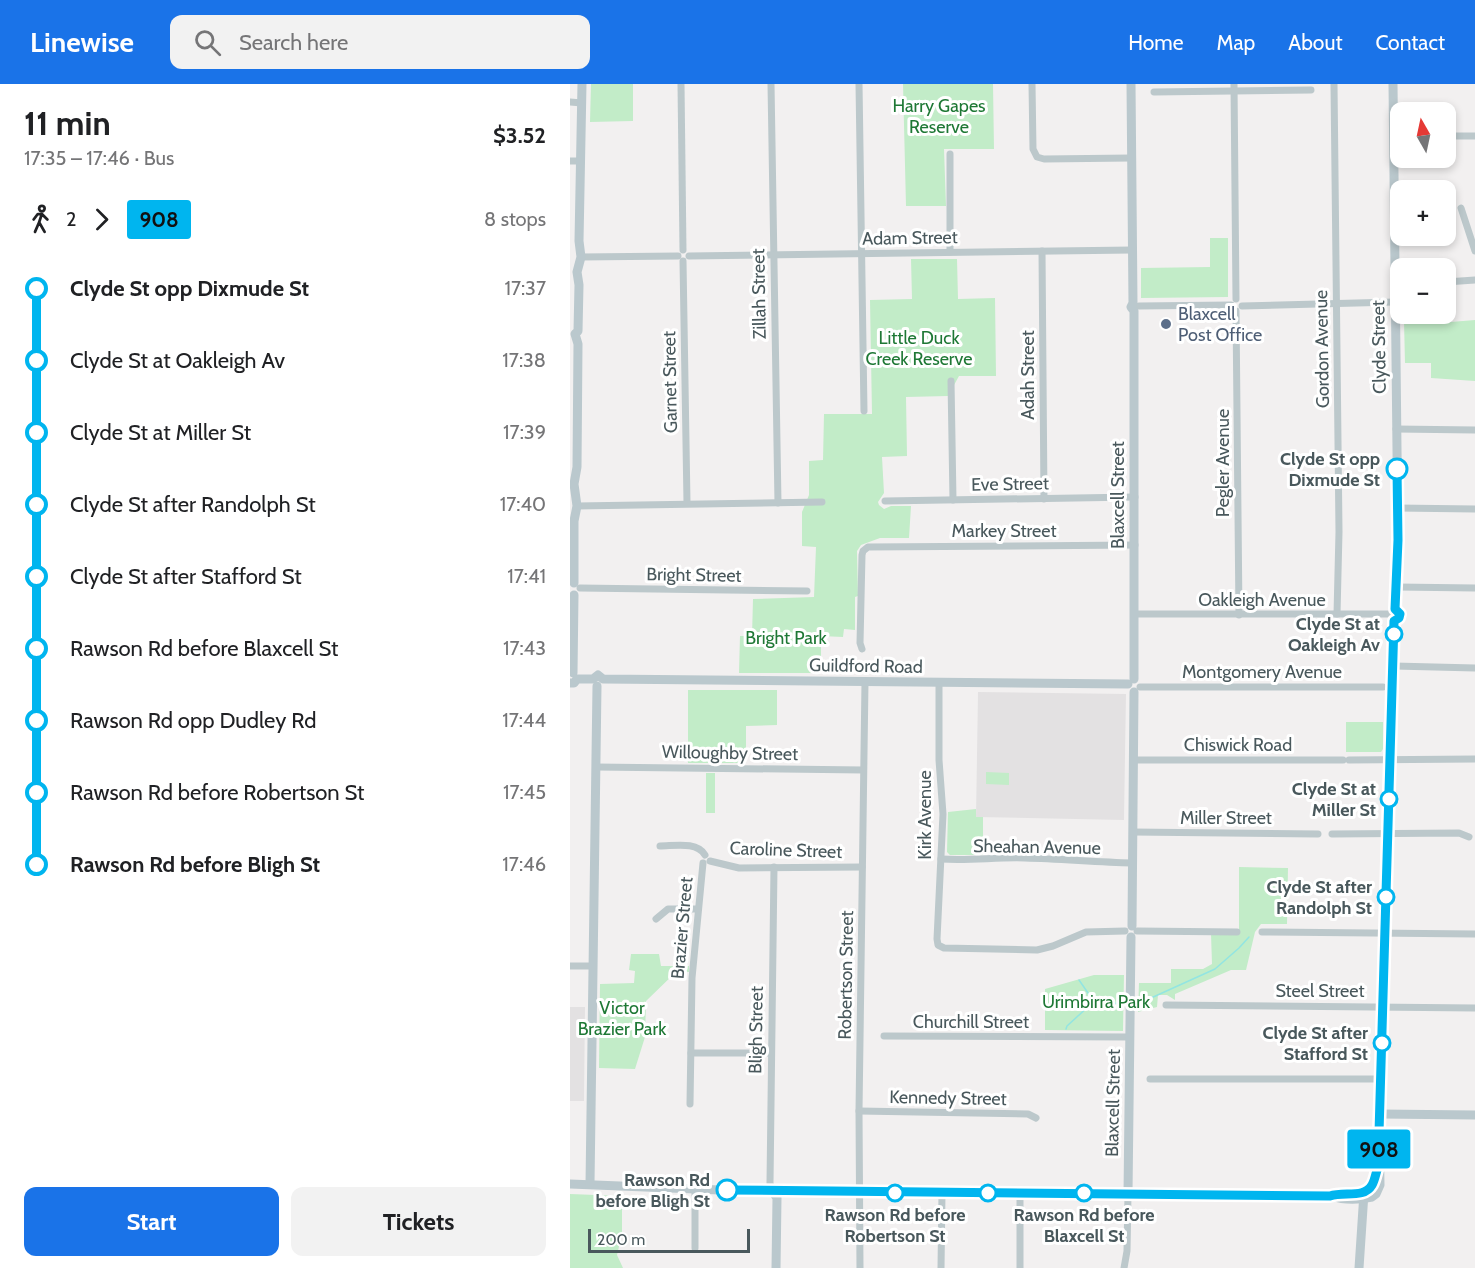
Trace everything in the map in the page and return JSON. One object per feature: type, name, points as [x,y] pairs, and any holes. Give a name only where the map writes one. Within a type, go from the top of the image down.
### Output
[{"type":"street","points":[[572,677],[574,521],[577,506],[572,484],[577,467],[574,378],[578,344],[575,334],[578,331],[579,285],[573,272],[581,257],[582,84]]},
{"type":"street","name":"Garnet Street","points":[[681,84],[687,503]]},
{"type":"street","name":"Zillah Street","points":[[771,84],[778,503]]},
{"type":"street","points":[[860,84],[864,411]]},
{"type":"street","points":[[1032,84],[1033,149],[1037,157],[1044,159],[1131,158]]},
{"type":"street","name":"Blaxcell Street","points":[[1124,1268],[1127,1251],[1136,614],[1136,307],[1132,250],[1131,84]]},
{"type":"street","name":"Gordon Avenue","points":[[1334,84],[1339,532],[1337,614]]},
{"type":"street","name":"Clyde Street","points":[[1393,84],[1394,102]]},
{"type":"street","points":[[1154,92],[1234,88],[1311,90]]},
{"type":"street","name":"Pegler Avenue","points":[[1234,88],[1239,615]]},
{"type":"street","points":[[570,102],[582,103]]},
{"type":"street","points":[[1456,136],[1475,136]]},
{"type":"street","points":[[950,154],[950,252]]},
{"type":"street","points":[[570,160],[580,161]]},
{"type":"street","name":"Clyde Street","points":[[1397,168],[1398,258]]},
{"type":"street","points":[[1461,208],[1475,251]]},
{"type":"street","name":"Adam Street","points":[[581,257],[1132,250]]},
{"type":"street","name":"Adah Street","points":[[1042,251],[1044,499]]},
{"type":"street","points":[[1456,281],[1475,280]]},
{"type":"street","points":[[1136,307],[1390,302]]},
{"type":"street","name":"Clyde Street","points":[[1361,1196],[1371,1186],[1378,1167],[1394,666],[1392,614],[1397,587],[1395,324]]},
{"type":"street","points":[[951,381],[953,500]]},
{"type":"street","points":[[1396,429],[1475,430]]},
{"type":"street","name":"Eve Street","points":[[885,501],[1135,497]]},
{"type":"street","points":[[577,506],[822,502]]},
{"type":"street","points":[[1397,508],[1475,509]]},
{"type":"street","name":"Markey Street","points":[[862,649],[860,643],[862,555],[865,549],[872,546],[1135,545]]},
{"type":"street","points":[[1397,587],[1475,588]]},
{"type":"street","name":"Bright Street","points":[[574,589],[807,591]]},
{"type":"street","name":"Oakleigh Avenue","points":[[1136,614],[1392,614]]},
{"type":"street","points":[[1394,666],[1475,668]]},
{"type":"street","name":"Guildford Road","points":[[572,677],[598,681],[1134,686]]},
{"type":"street","points":[[590,1184],[598,681]]},
{"type":"street","name":"Robertson Street","points":[[860,1268],[859,1111],[865,682]]},
{"type":"street","name":"Kirk Avenue","points":[[939,683],[939,752],[943,814],[936,939],[938,945],[945,948],[1037,950],[1086,932],[1131,931]]},
{"type":"street","name":"Montgomery Avenue","points":[[1134,686],[1383,687]]},
{"type":"street","name":"Chiswick Road","points":[[1134,760],[1475,759]]},
{"type":"street","name":"Willoughby Street","points":[[596,767],[863,770]]},
{"type":"street","name":"Miller Street","points":[[1133,832],[1318,834]]},
{"type":"street","points":[[1332,834],[1459,833],[1469,837]]},
{"type":"street","name":"Caroline Street","points":[[660,846],[696,846],[702,849],[706,859],[735,867],[862,867]]},
{"type":"street","name":"Sheahan Avenue","points":[[940,859],[964,861],[1024,858],[1132,863]]},
{"type":"street","name":"Brazier Street","points":[[690,1104],[692,978],[698,909],[706,859]]},
{"type":"street","name":"Bligh Street","points":[[773,1192],[770,1183],[774,867]]},
{"type":"street","points":[[656,918],[668,909],[698,909]]},
{"type":"street","points":[[1131,931],[1237,932]]},
{"type":"street","points":[[1262,932],[1475,934]]},
{"type":"street","points":[[570,966],[593,966]]},
{"type":"street","name":"Steel Street","points":[[1166,1005],[1475,1008]]},
{"type":"street","name":"Churchill Street","points":[[884,1036],[1130,1037]]},
{"type":"street","points":[[692,1053],[771,1053]]},
{"type":"street","points":[[1150,1079],[1380,1080]]},
{"type":"street","name":"Kennedy Street","points":[[859,1111],[1028,1114],[1036,1118]]},
{"type":"street","points":[[1380,1114],[1475,1115]]},
{"type":"street","points":[[590,1184],[597,1188],[621,1191]]},
{"type":"street","points":[[570,1187],[590,1184],[640,1188],[773,1192],[1330,1196],[1338,1193],[1361,1196],[1358,1223],[1361,1227],[1359,1268]]},
{"type":"street","points":[[570,1187],[621,1191],[640,1188]]},
{"type":"street","points":[[695,1248],[696,1190]]},
{"type":"street","points":[[773,1192],[777,1198],[776,1268]]},
{"type":"street","points":[[942,1193],[942,1268]]},
{"type":"street","points":[[1020,1193],[1020,1268]]},
{"type":"shaded area","points":[[978,692],[1126,694],[1124,820],[976,817]]},
{"type":"shaded area","points":[[570,1007],[585,1007],[584,1101],[570,1101]]},
{"type":"green space","points":[[591,84],[633,84],[633,121],[590,122]]},
{"type":"green space","name":"Harry Gapes Reserve","points":[[903,84],[993,84],[994,149],[944,149],[946,206],[906,206]]},
{"type":"green space","points":[[1210,238],[1228,238],[1228,297],[1141,298],[1141,268],[1210,267]]},
{"type":"green space","name":"Little Duck Creek Reserve","points":[[911,259],[957,259],[958,299],[995,298],[996,376],[959,376],[948,396],[906,397],[907,456],[882,457],[884,493],[878,502],[884,509],[891,506],[911,506],[909,538],[880,538],[861,545],[857,551],[858,596],[855,597],[855,630],[844,629],[843,637],[821,636],[821,673],[739,673],[740,636],[752,636],[753,599],[814,597],[816,547],[802,546],[802,512],[809,495],[809,461],[823,460],[824,414],[872,414],[870,300],[912,299]]},
{"type":"green space","points":[[1475,320],[1475,381],[1431,378],[1431,363],[1405,363],[1404,324],[1456,324],[1456,322]]},
{"type":"green space","points":[[688,690],[777,690],[777,725],[746,726],[746,763],[688,763]]},
{"type":"green space","points":[[1346,722],[1383,722],[1381,752],[1346,752]]},
{"type":"green space","points":[[986,772],[1009,773],[1009,785],[986,784]]},
{"type":"green space","points":[[706,773],[715,773],[715,813],[706,813]]},
{"type":"green space","points":[[976,809],[976,817],[983,817],[983,855],[950,855],[947,852],[948,812]]},
{"type":"green space","points":[[1239,867],[1288,868],[1287,924],[1261,924],[1255,932],[1246,970],[1231,970],[1175,994],[1175,1000],[1167,995],[1158,995],[1157,1007],[1138,1012],[1139,983],[1171,983],[1171,969],[1203,969],[1212,964],[1211,934],[1239,933]]},
{"type":"green space","name":"Victor Brazier Park","points":[[631,954],[659,954],[661,966],[689,966],[689,972],[677,971],[646,1001],[645,1037],[635,1069],[599,1068],[600,984],[634,983],[635,971],[629,970]]},
{"type":"green space","name":"Urimbirra Park","points":[[1094,975],[1124,975],[1123,1031],[1045,1030],[1045,989]]},
{"type":"green space","points":[[570,1194],[622,1196],[622,1234],[617,1255],[623,1268],[570,1268]]},
{"type":"waterway","points":[[1140,1003],[1215,969],[1249,937]]},
{"type":"waterway","points":[[1079,980],[1095,1003]]},
{"type":"waterway","points":[[1066,1029],[1090,1005],[1122,1003]]},
{"type":"bus line","name":"908","points":[[727,1190],[1330,1196],[1338,1193],[1367,1191],[1374,1181],[1378,1167],[1394,621],[1399,618],[1400,614],[1395,609],[1398,540],[1397,469]]},
{"type":"place","name":"Blaxcell Post Office","points":[[1166,324]]},
{"type":"place","name":"Clyde St opp Dixmude St","points":[[1397,469]]},
{"type":"place","name":"Clyde St at Oakleigh Av","points":[[1394,634]]},
{"type":"place","name":"Clyde St at Miller St","points":[[1389,799]]},
{"type":"place","name":"Clyde St after Randolph St","points":[[1386,897]]},
{"type":"place","name":"Clyde St after Stafford St","points":[[1382,1043]]},
{"type":"place","name":"Rawson Rd before Bligh St","points":[[727,1190]]},
{"type":"place","name":"Rawson Rd before Robertson St","points":[[895,1193]]},
{"type":"place","name":"Rawson Rd before Blaxcell St","points":[[1084,1193]]},
{"type":"park label","name":"Bright Park","points":[[786,638]]}]
